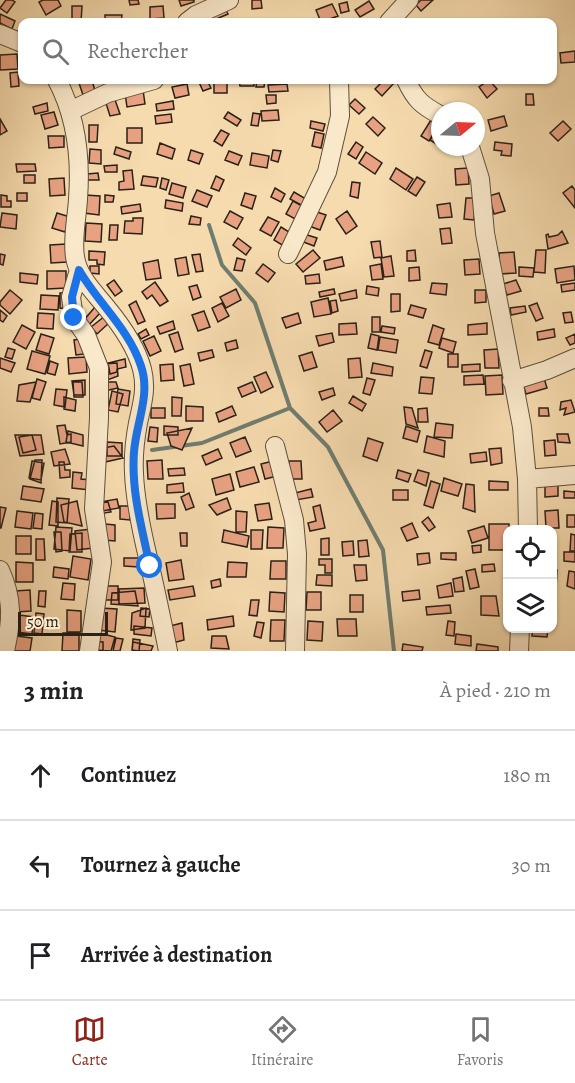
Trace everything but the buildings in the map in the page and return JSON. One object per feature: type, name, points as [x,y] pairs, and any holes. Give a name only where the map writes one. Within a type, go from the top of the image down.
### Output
[{"type":"street","points":[[192,18],[229,0]]},
{"type":"street","points":[[393,18],[409,0]]},
{"type":"street","points":[[0,34],[18,41]]},
{"type":"street","points":[[59,84],[70,111],[79,163],[74,240],[75,260],[88,285],[119,324],[133,347],[145,384],[134,452],[134,475],[143,534],[168,651]]},
{"type":"street","points":[[70,111],[108,93],[140,84]]},
{"type":"street","points":[[288,254],[327,172],[340,116],[339,84]]},
{"type":"street","points":[[408,84],[413,95],[431,110]]},
{"type":"street","points":[[473,156],[480,179],[485,233],[522,427],[527,479],[528,525]]},
{"type":"street","points":[[79,270],[72,297],[74,318],[86,335],[99,368],[94,508],[102,562],[89,651]]},
{"type":"street","points":[[513,381],[575,358]]},
{"type":"street","points":[[275,446],[294,520],[297,554],[295,651]]},
{"type":"street","points":[[527,479],[575,475]]},
{"type":"street","points":[[0,570],[11,610],[5,651]]},
{"type":"street","points":[[519,651],[520,633]]},
{"type":"waterway","points":[[209,225],[222,265],[255,303],[290,408],[328,447],[383,550],[394,651]]},
{"type":"waterway","points":[[152,450],[202,443],[290,408]]},
{"type":"route","points":[[74,318],[72,297],[79,270],[119,324],[133,347],[141,367],[145,384],[144,401],[134,452],[134,475],[150,566]]}]
